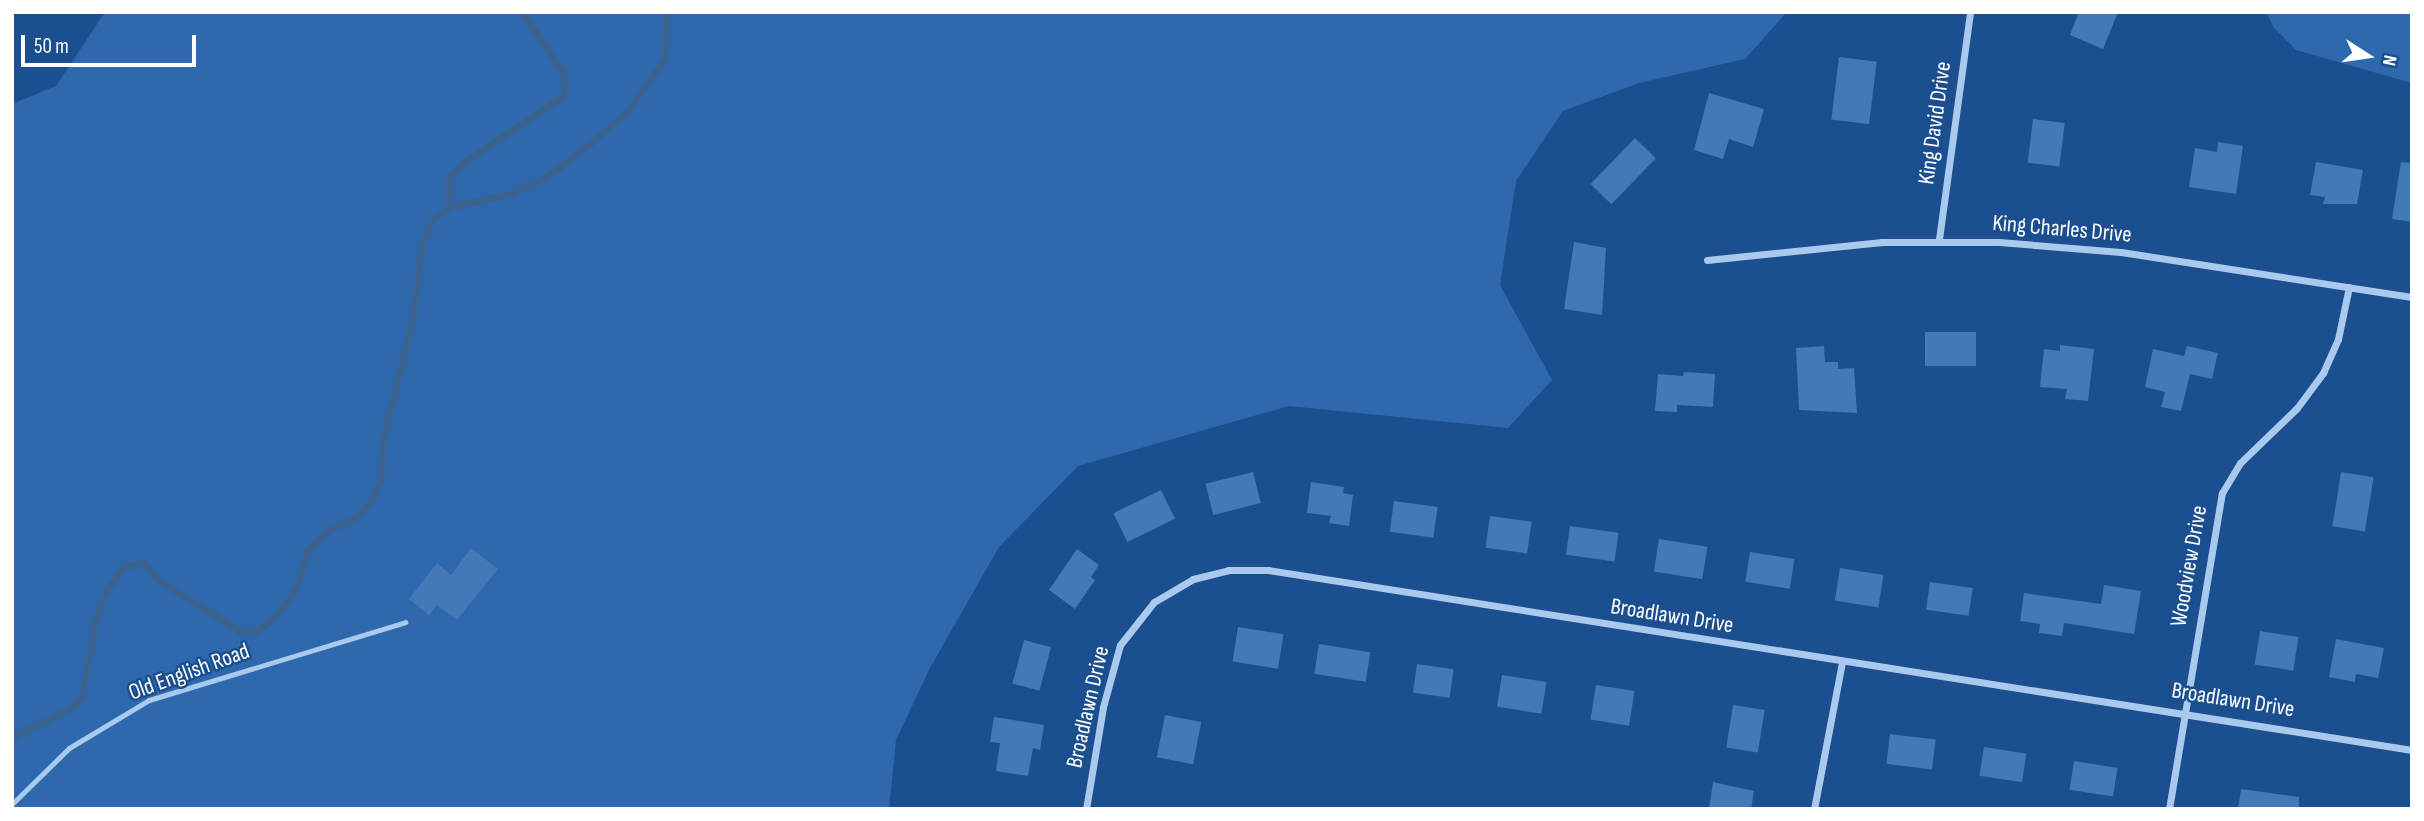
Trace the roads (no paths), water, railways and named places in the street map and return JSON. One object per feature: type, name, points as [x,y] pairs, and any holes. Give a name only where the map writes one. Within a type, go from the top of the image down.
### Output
[{"type":"street","name":"King David Drive","points":[[1939,239],[1970,12]]},
{"type":"street","name":"King Charles Drive","points":[[1707,260],[1804,247],[1939,239],[2121,253],[2412,297]]},
{"type":"street","name":"Woodview Drive","points":[[2169,809],[2222,493],[2240,463],[2297,408],[2323,373],[2338,339],[2349,287]]},
{"type":"street","name":"Broadlawn Drive","points":[[1086,809],[1103,708],[1120,645],[1154,602],[1193,579],[1228,570],[1268,570],[1842,663],[2184,712],[2412,750]]},
{"type":"street","points":[[1814,809],[1842,663]]},
{"type":"lane","name":"Old English Road","points":[[12,804],[69,748],[149,700],[405,622]]},
{"type":"waterway","points":[[449,207],[449,177],[460,165],[559,99],[566,88],[562,71],[522,12]]},
{"type":"waterway","points":[[12,737],[73,707],[82,695],[95,621],[107,590],[124,566],[144,563],[159,581],[242,632],[257,631],[279,613],[297,586],[307,550],[331,529],[357,517],[372,499],[380,480],[384,434],[412,320],[422,245],[432,220],[449,207],[510,194],[545,178],[591,143],[628,110],[664,60],[666,12]]}]
